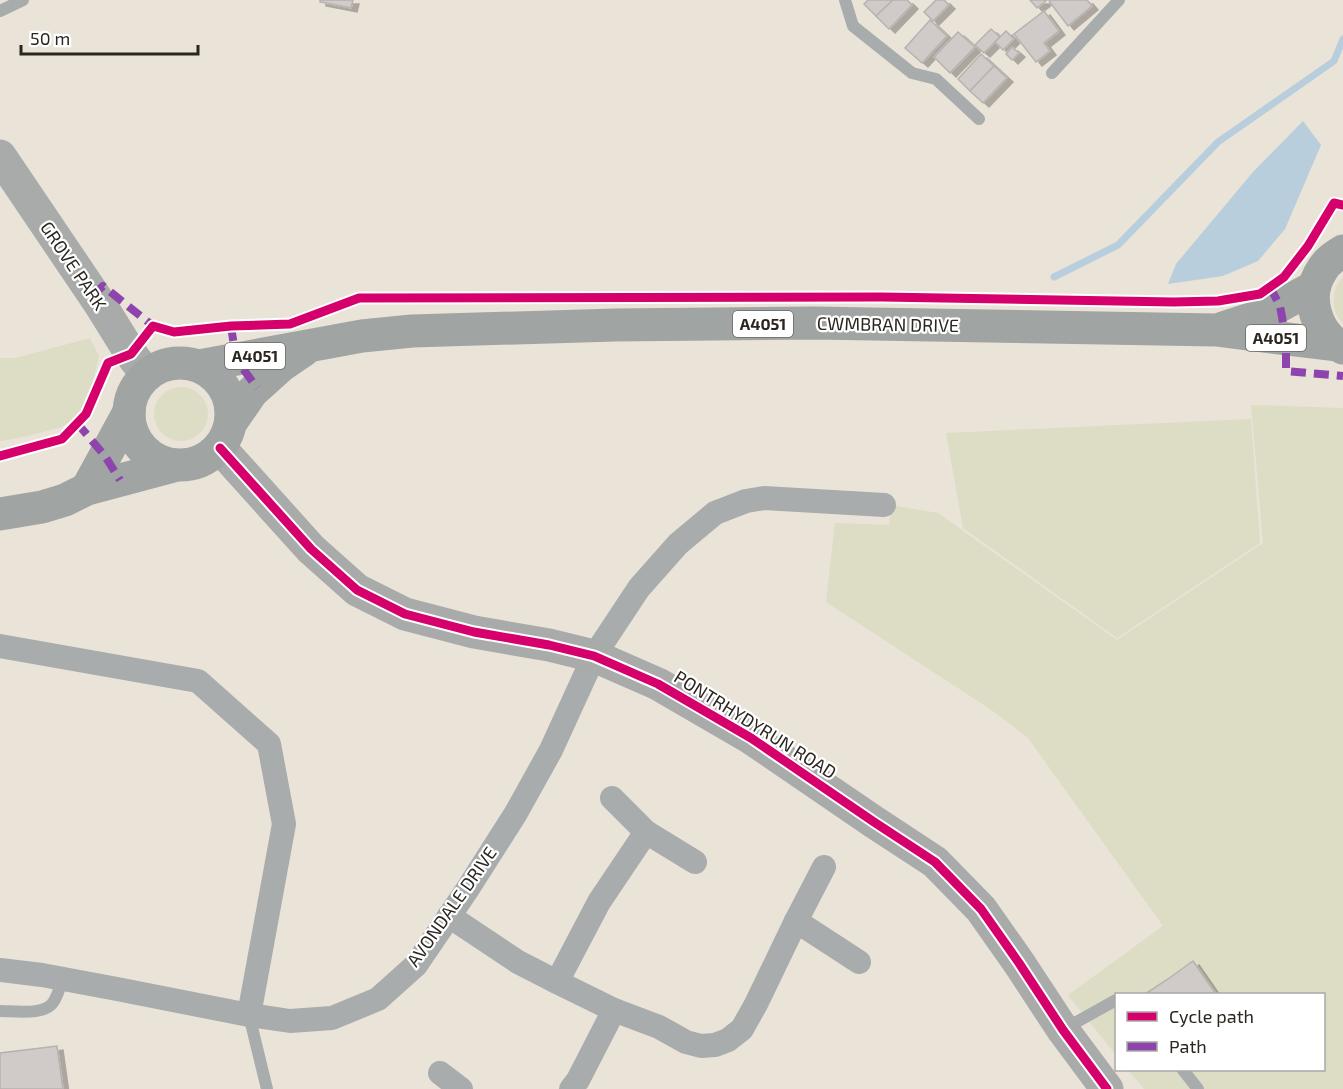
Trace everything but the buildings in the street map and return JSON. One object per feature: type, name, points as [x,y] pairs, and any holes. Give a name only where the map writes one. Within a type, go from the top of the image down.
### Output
[{"type":"main road","points":[[1314,287],[1321,271],[1339,247]]},
{"type":"main road","name":"CWMBRAN DRIVE","points":[[1216,330],[1263,315],[1314,287]]},
{"type":"main road","name":"CWMBRAN DRIVE","points":[[1314,287],[1313,303],[1317,319],[1325,333],[1340,346]]},
{"type":"main road","name":"CWMBRAN DRIVE","points":[[311,346],[362,336],[412,331],[615,325],[814,323],[1216,330],[1340,346]]},
{"type":"main road","name":"A4051","points":[[199,366],[311,346]]},
{"type":"main road","name":"A4051","points":[[226,435],[252,392],[282,365],[311,346]]},
{"type":"main road","points":[[0,514],[42,507],[65,500],[87,489],[173,466],[190,465],[206,459],[226,435],[232,407],[221,382],[211,372],[185,363],[172,363],[147,375],[131,398],[129,412],[131,431],[141,447],[155,460],[173,466]]},
{"type":"main road","points":[[87,489],[129,412]]},
{"type":"street","name":"GROVE PARK","points":[[0,156],[147,375]]},
{"type":"street","name":"PONTRHYDYRUN ROAD","points":[[226,435],[311,549],[357,590],[405,614],[474,632],[549,645],[594,657],[658,684],[751,738],[935,862],[981,909],[1063,1030],[1107,1089]]},
{"type":"street","name":"AVONDALE DRIVE","points":[[0,970],[63,979],[290,1021],[332,1018],[378,999],[416,965],[449,916],[516,813],[551,750],[594,657],[639,588],[678,544],[715,513],[746,501],[764,498],[884,505]]},
{"type":"street","points":[[0,646],[198,681],[269,744],[284,824],[249,1015]]},
{"type":"street","points":[[612,798],[646,832],[694,862]]},
{"type":"street","points":[[556,982],[599,902],[646,832]]},
{"type":"street","points":[[449,916],[518,962],[556,982],[686,1042],[701,1046],[716,1046],[742,1029],[824,867]]},
{"type":"street","points":[[796,921],[859,962]]},
{"type":"street","points":[[571,1089],[578,1080],[614,1010]]},
{"type":"street","points":[[440,1073],[461,1089]]},
{"type":"lane","points":[[0,11],[23,0]]},
{"type":"lane","points":[[845,0],[853,26],[912,73],[936,79],[979,119]]},
{"type":"lane","points":[[1052,73],[1119,0]]},
{"type":"lane","points":[[0,1011],[36,1011],[48,1008],[54,1002],[63,979]]},
{"type":"lane","points":[[1063,1030],[1115,1001]]},
{"type":"lane","points":[[249,1015],[267,1089]]},
{"type":"lane","points":[[1184,1071],[1198,1089]]},
{"type":"green space","points":[[1343,276],[1343,324],[1336,313],[1334,294]]},
{"type":"green space","points":[[90,338],[99,356],[84,411],[62,427],[0,441],[0,358],[16,358]]},
{"type":"green space","points":[[176,387],[186,387],[196,391],[204,399],[208,414],[204,429],[196,437],[186,441],[176,441],[166,437],[158,429],[154,419],[154,409],[158,399],[166,391]]},
{"type":"green space","points":[[1251,405],[1343,408],[1343,1089],[1144,1089],[1129,1071],[1325,1071],[1325,993],[1115,993],[1115,1054],[1068,995],[1163,926],[1028,738],[990,709],[826,602],[835,523],[889,525],[891,505],[938,513],[1117,640],[1263,543]]},
{"type":"green space","points":[[1251,419],[1260,543],[1117,638],[963,528],[946,433]]},
{"type":"water","points":[[1303,121],[1321,145],[1285,229],[1258,261],[1223,276],[1168,284],[1176,264],[1253,172]]},
{"type":"waterway","points":[[1054,277],[1118,245],[1218,142],[1334,61],[1343,39]]},
{"type":"marked path","points":[[93,295],[103,286],[153,326]]},
{"type":"marked path","points":[[1270,287],[1280,306],[1286,339],[1286,371],[1343,376]]},
{"type":"marked path","points":[[231,326],[236,359],[257,388]]},
{"type":"marked path","points":[[77,423],[105,456],[120,480]]},
{"type":"cycle path","points":[[0,456],[62,439],[86,414],[108,363],[131,354],[153,326],[174,332],[231,326],[290,324],[359,298],[882,297],[1218,301],[1260,294],[1284,277],[1308,246],[1334,203],[1343,205]]},
{"type":"cycle path","points":[[220,448],[311,549],[357,590],[405,614],[474,632],[549,645],[594,656],[658,684],[751,738],[935,862],[981,909],[1063,1030],[1107,1089]]}]
